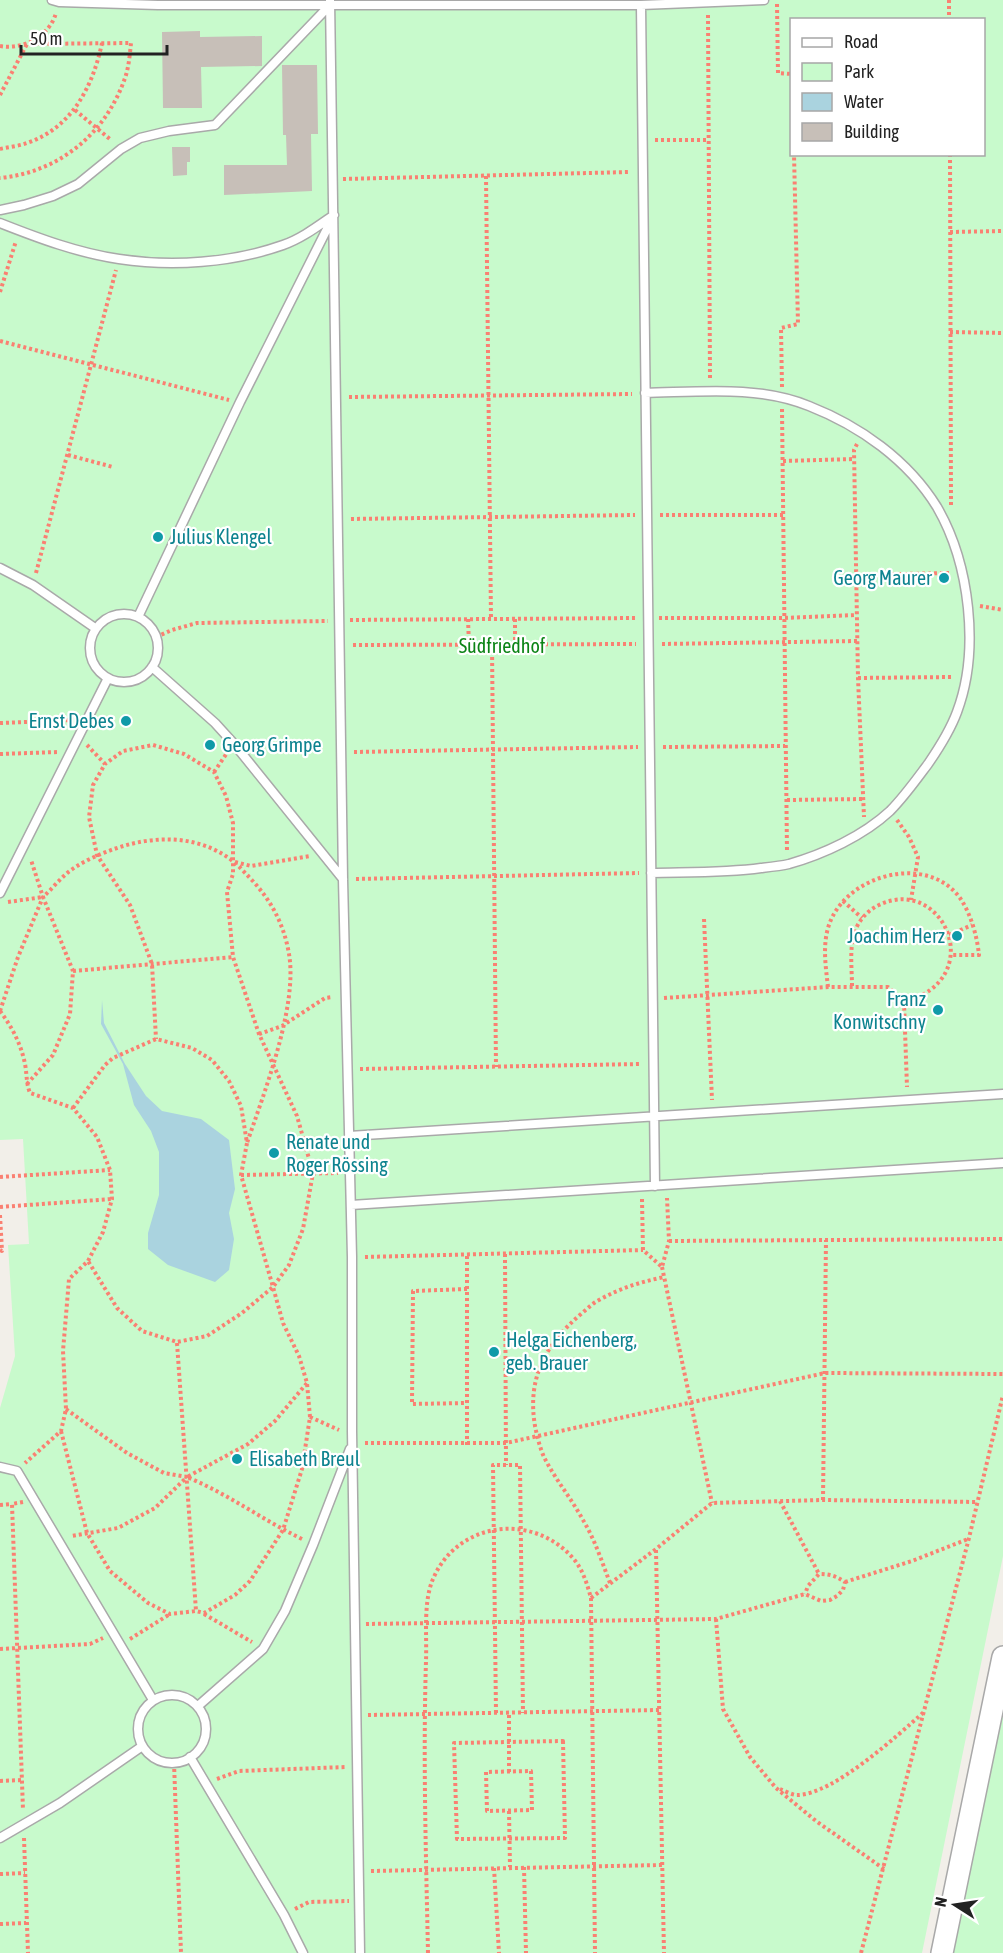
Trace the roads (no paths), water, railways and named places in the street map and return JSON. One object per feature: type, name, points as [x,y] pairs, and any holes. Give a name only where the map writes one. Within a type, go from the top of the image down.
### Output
[{"type":"street","points":[[942,1953],[1003,1657]]},
{"type":"lane","points":[[56,1],[169,5],[330,3],[641,5],[765,0]]},
{"type":"lane","points":[[0,210],[34,202],[78,184],[121,149],[140,138],[169,131],[215,125],[330,3]]},
{"type":"lane","points":[[330,3],[343,879],[352,1257],[355,1716],[360,1953]]},
{"type":"lane","points":[[641,5],[654,1186]]},
{"type":"lane","points":[[0,223],[84,251],[118,259],[197,262],[239,257],[283,245],[305,234],[334,214]]},
{"type":"lane","points":[[138,617],[240,402],[334,214]]},
{"type":"lane","points":[[645,393],[745,392],[782,397],[808,405],[862,432],[892,454],[918,480],[937,508],[951,539],[963,573],[968,603],[969,640],[966,676],[957,712],[940,746],[915,783],[890,810],[864,830],[830,848],[788,864],[739,871],[651,873]]},
{"type":"lane","points":[[0,568],[33,585],[96,628]]},
{"type":"lane","points":[[130,614],[146,622],[156,637],[157,655],[152,667],[134,680],[125,682],[108,678],[101,673],[91,658],[90,640],[96,628],[113,615],[130,614]]},
{"type":"lane","points":[[152,667],[215,723],[235,745],[273,789],[343,879]]},
{"type":"lane","points":[[0,893],[108,678]]},
{"type":"lane","points":[[349,1136],[1003,1094]]},
{"type":"lane","points":[[351,1205],[1003,1163]]},
{"type":"lane","points":[[198,1707],[263,1649],[285,1611],[314,1545],[352,1443]]},
{"type":"lane","points":[[0,1467],[17,1471],[153,1700]]},
{"type":"lane","points":[[179,1695],[198,1707],[204,1718],[205,1736],[202,1744],[190,1757],[174,1763],[156,1759],[141,1747],[138,1722],[141,1713],[153,1700],[179,1695]]},
{"type":"lane","points":[[0,1838],[60,1803],[141,1747]]},
{"type":"lane","points":[[190,1757],[284,1915],[303,1953]]},
{"type":"water","points":[[102,1000],[104,1023],[125,1064],[146,1096],[162,1111],[201,1119],[229,1140],[235,1189],[229,1213],[234,1239],[229,1270],[215,1282],[168,1265],[148,1249],[148,1233],[159,1195],[159,1152],[151,1131],[134,1105],[123,1064],[101,1024]]},
{"type":"place","name":"Julius Klengel","points":[[158,537]]},
{"type":"place","name":"Georg Maurer","points":[[944,578]]},
{"type":"place","name":"Ernst Debes","points":[[126,721]]},
{"type":"place","name":"Georg Grimpe","points":[[210,745]]},
{"type":"place","name":"Joachim Herz","points":[[957,936]]},
{"type":"place","name":"Franz Konwitschny","points":[[938,1010]]},
{"type":"place","name":"Renate und Roger Rössing","points":[[274,1153]]},
{"type":"place","name":"Helga Eichenberg, geb. Brauer","points":[[494,1352]]},
{"type":"place","name":"Elisabeth Breul","points":[[237,1459]]},
{"type":"park label","name":"Südfriedhof","points":[[502,646]]}]
